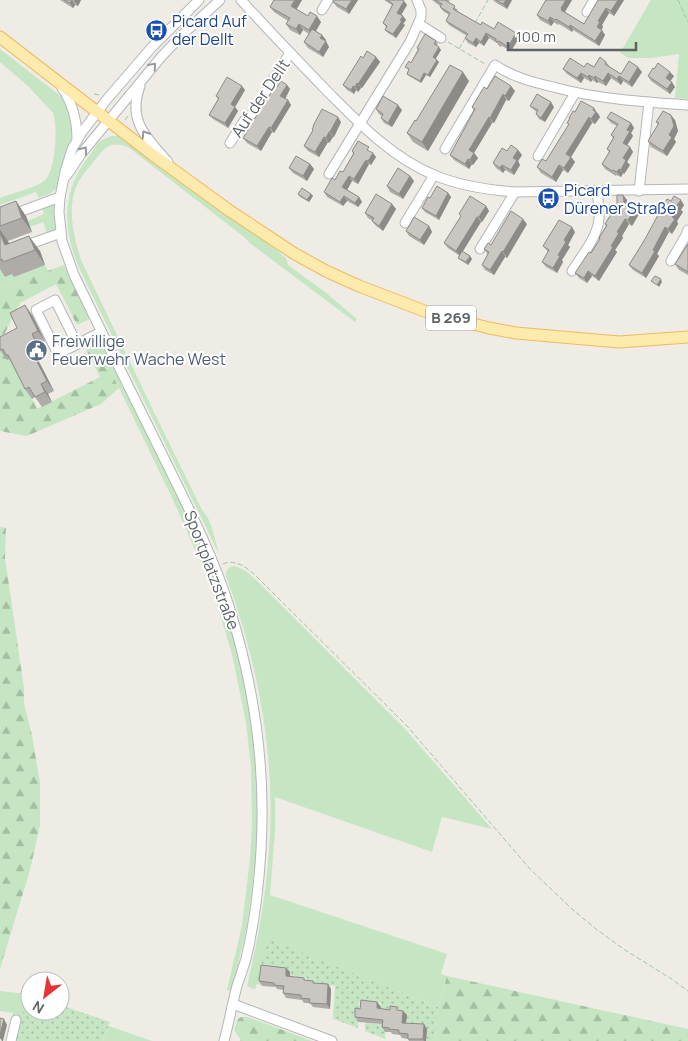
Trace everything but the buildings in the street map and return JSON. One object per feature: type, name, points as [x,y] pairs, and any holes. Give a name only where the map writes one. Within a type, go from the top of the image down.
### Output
[{"type":"main road","name":"B 269","points":[[0,37],[110,119],[176,172],[230,210],[295,254],[359,286],[427,312],[488,328],[516,333],[619,342],[688,336]]},
{"type":"street","points":[[98,110],[152,47],[199,0]]},
{"type":"street","points":[[110,119],[182,35],[220,0]]},
{"type":"street","name":"Auf der Dellt","points":[[241,0],[360,124],[397,154],[434,175],[472,186],[515,192],[688,190]]},
{"type":"street","points":[[322,10],[328,0]]},
{"type":"street","points":[[329,174],[410,42],[421,17],[421,10],[417,0]]},
{"type":"street","points":[[587,12],[594,0]]},
{"type":"street","points":[[419,24],[441,38]]},
{"type":"street","name":"Auf der Dellt","points":[[230,144],[246,118],[252,114],[290,53]]},
{"type":"street","points":[[445,149],[496,65],[518,78],[575,93],[598,97],[688,105]]},
{"type":"street","points":[[142,80],[135,101],[138,121],[149,141],[176,172]]},
{"type":"street","name":"Sportplatzstraße","points":[[58,82],[67,96],[76,117],[77,139]]},
{"type":"street","points":[[538,156],[575,93]]},
{"type":"street","points":[[639,191],[649,102]]},
{"type":"street","name":"Sportplatzstraße","points":[[98,110],[77,139],[67,162],[59,212],[62,241],[74,275],[190,512],[215,568],[229,604],[252,693],[261,773],[262,832],[258,881],[246,957],[224,1041]]},
{"type":"street","name":"Sportplatzstraße","points":[[64,182],[81,154],[110,119]]},
{"type":"street","points":[[404,223],[434,175]]},
{"type":"street","points":[[480,249],[515,192]]},
{"type":"street","points":[[572,271],[594,236],[598,226],[597,192]]},
{"type":"street","points":[[0,219],[60,197]]},
{"type":"street","points":[[671,261],[688,230]]},
{"type":"street","points":[[17,248],[61,233]]},
{"type":"street","points":[[77,344],[55,300],[36,310],[58,354],[101,332]]},
{"type":"street","points":[[233,1004],[332,1041]]},
{"type":"street","points":[[11,1041],[16,1020]]},
{"type":"path","points":[[474,24],[488,0]]},
{"type":"path","points":[[678,0],[688,22]]},
{"type":"path","points":[[459,49],[469,32]]},
{"type":"path","points":[[441,38],[481,62],[496,65]]},
{"type":"path","points":[[94,94],[102,94]]},
{"type":"path","points":[[215,568],[227,562],[240,564],[249,570],[408,728],[530,869],[596,929],[688,991]]},
{"type":"green space","points":[[651,0],[688,0],[688,99],[675,98],[679,54],[651,58],[629,58],[620,53]]},
{"type":"green space","points":[[0,49],[63,99],[70,110],[73,134],[57,188],[39,198],[36,192],[0,205],[0,198],[44,181],[51,169],[56,138],[53,113],[29,87],[0,62]]},
{"type":"green space","points":[[111,136],[123,138],[274,248],[286,258],[288,265],[325,292],[357,319],[355,322],[251,244],[128,147],[113,145],[106,148],[79,181],[73,200],[72,220],[81,260],[201,508],[208,518],[219,554],[80,270],[70,242],[67,213],[72,186],[96,145]]},
{"type":"green space","points":[[51,204],[55,206],[55,230],[47,233],[43,222],[30,227],[28,221],[44,214],[42,207]]},
{"type":"green space","points":[[45,265],[48,271],[0,288],[0,269]]},
{"type":"green space","points":[[64,265],[90,319],[77,325],[56,284],[20,303],[0,343],[0,288]]},
{"type":"green space","points":[[92,342],[98,342],[103,346],[178,496],[217,586],[238,654],[251,721],[257,767],[258,824],[256,859],[247,926],[232,991],[227,990],[242,925],[250,859],[252,823],[251,767],[246,723],[232,654],[212,588],[173,500],[96,345],[86,350],[86,347]]},
{"type":"green space","points":[[96,345],[119,388],[101,404],[27,436],[0,431],[0,348],[12,358],[37,409],[100,377],[86,350]]},
{"type":"green space","points":[[0,527],[6,528],[5,558],[24,688],[24,704],[32,735],[40,783],[40,825],[30,870],[0,969]]},
{"type":"green space","points":[[232,566],[242,569],[253,577],[406,730],[492,829],[442,817],[432,852],[275,797],[275,832],[270,895],[447,954],[441,974],[447,976],[438,1007],[269,940],[255,990],[247,986],[259,929],[269,852],[269,767],[261,702],[254,670],[237,607],[226,576],[227,570]]},
{"type":"green space","points":[[268,939],[438,1007],[435,1041],[426,1041],[426,1027],[405,1027],[387,1014],[385,1039],[365,1031],[365,1024],[367,1023],[379,1024],[381,1003],[359,1002],[358,1028],[333,1019],[335,986],[310,983],[306,995],[307,978],[290,976],[290,973],[280,973],[263,985],[256,984]]},
{"type":"green space","points":[[447,976],[688,1029],[688,1041],[435,1041],[438,1007]]},
{"type":"green space","points":[[0,991],[20,993],[20,1021],[12,1019],[13,1013],[0,1011]]},
{"type":"green space","points":[[70,1008],[110,1022],[103,1041],[16,1041],[21,1021],[70,1021]]},
{"type":"green space","points":[[248,1017],[312,1041],[240,1041],[234,1030],[238,1019]]},
{"type":"green space","points":[[109,1026],[152,1041],[103,1041]]},
{"type":"place","name":"Picard Auf der Dellt","points":[[156,30]]},
{"type":"place","name":"Picard Dürener Straße","points":[[548,199]]},
{"type":"place","name":"Freiwillige Feuerwehr Wache West","points":[[36,350]]}]
